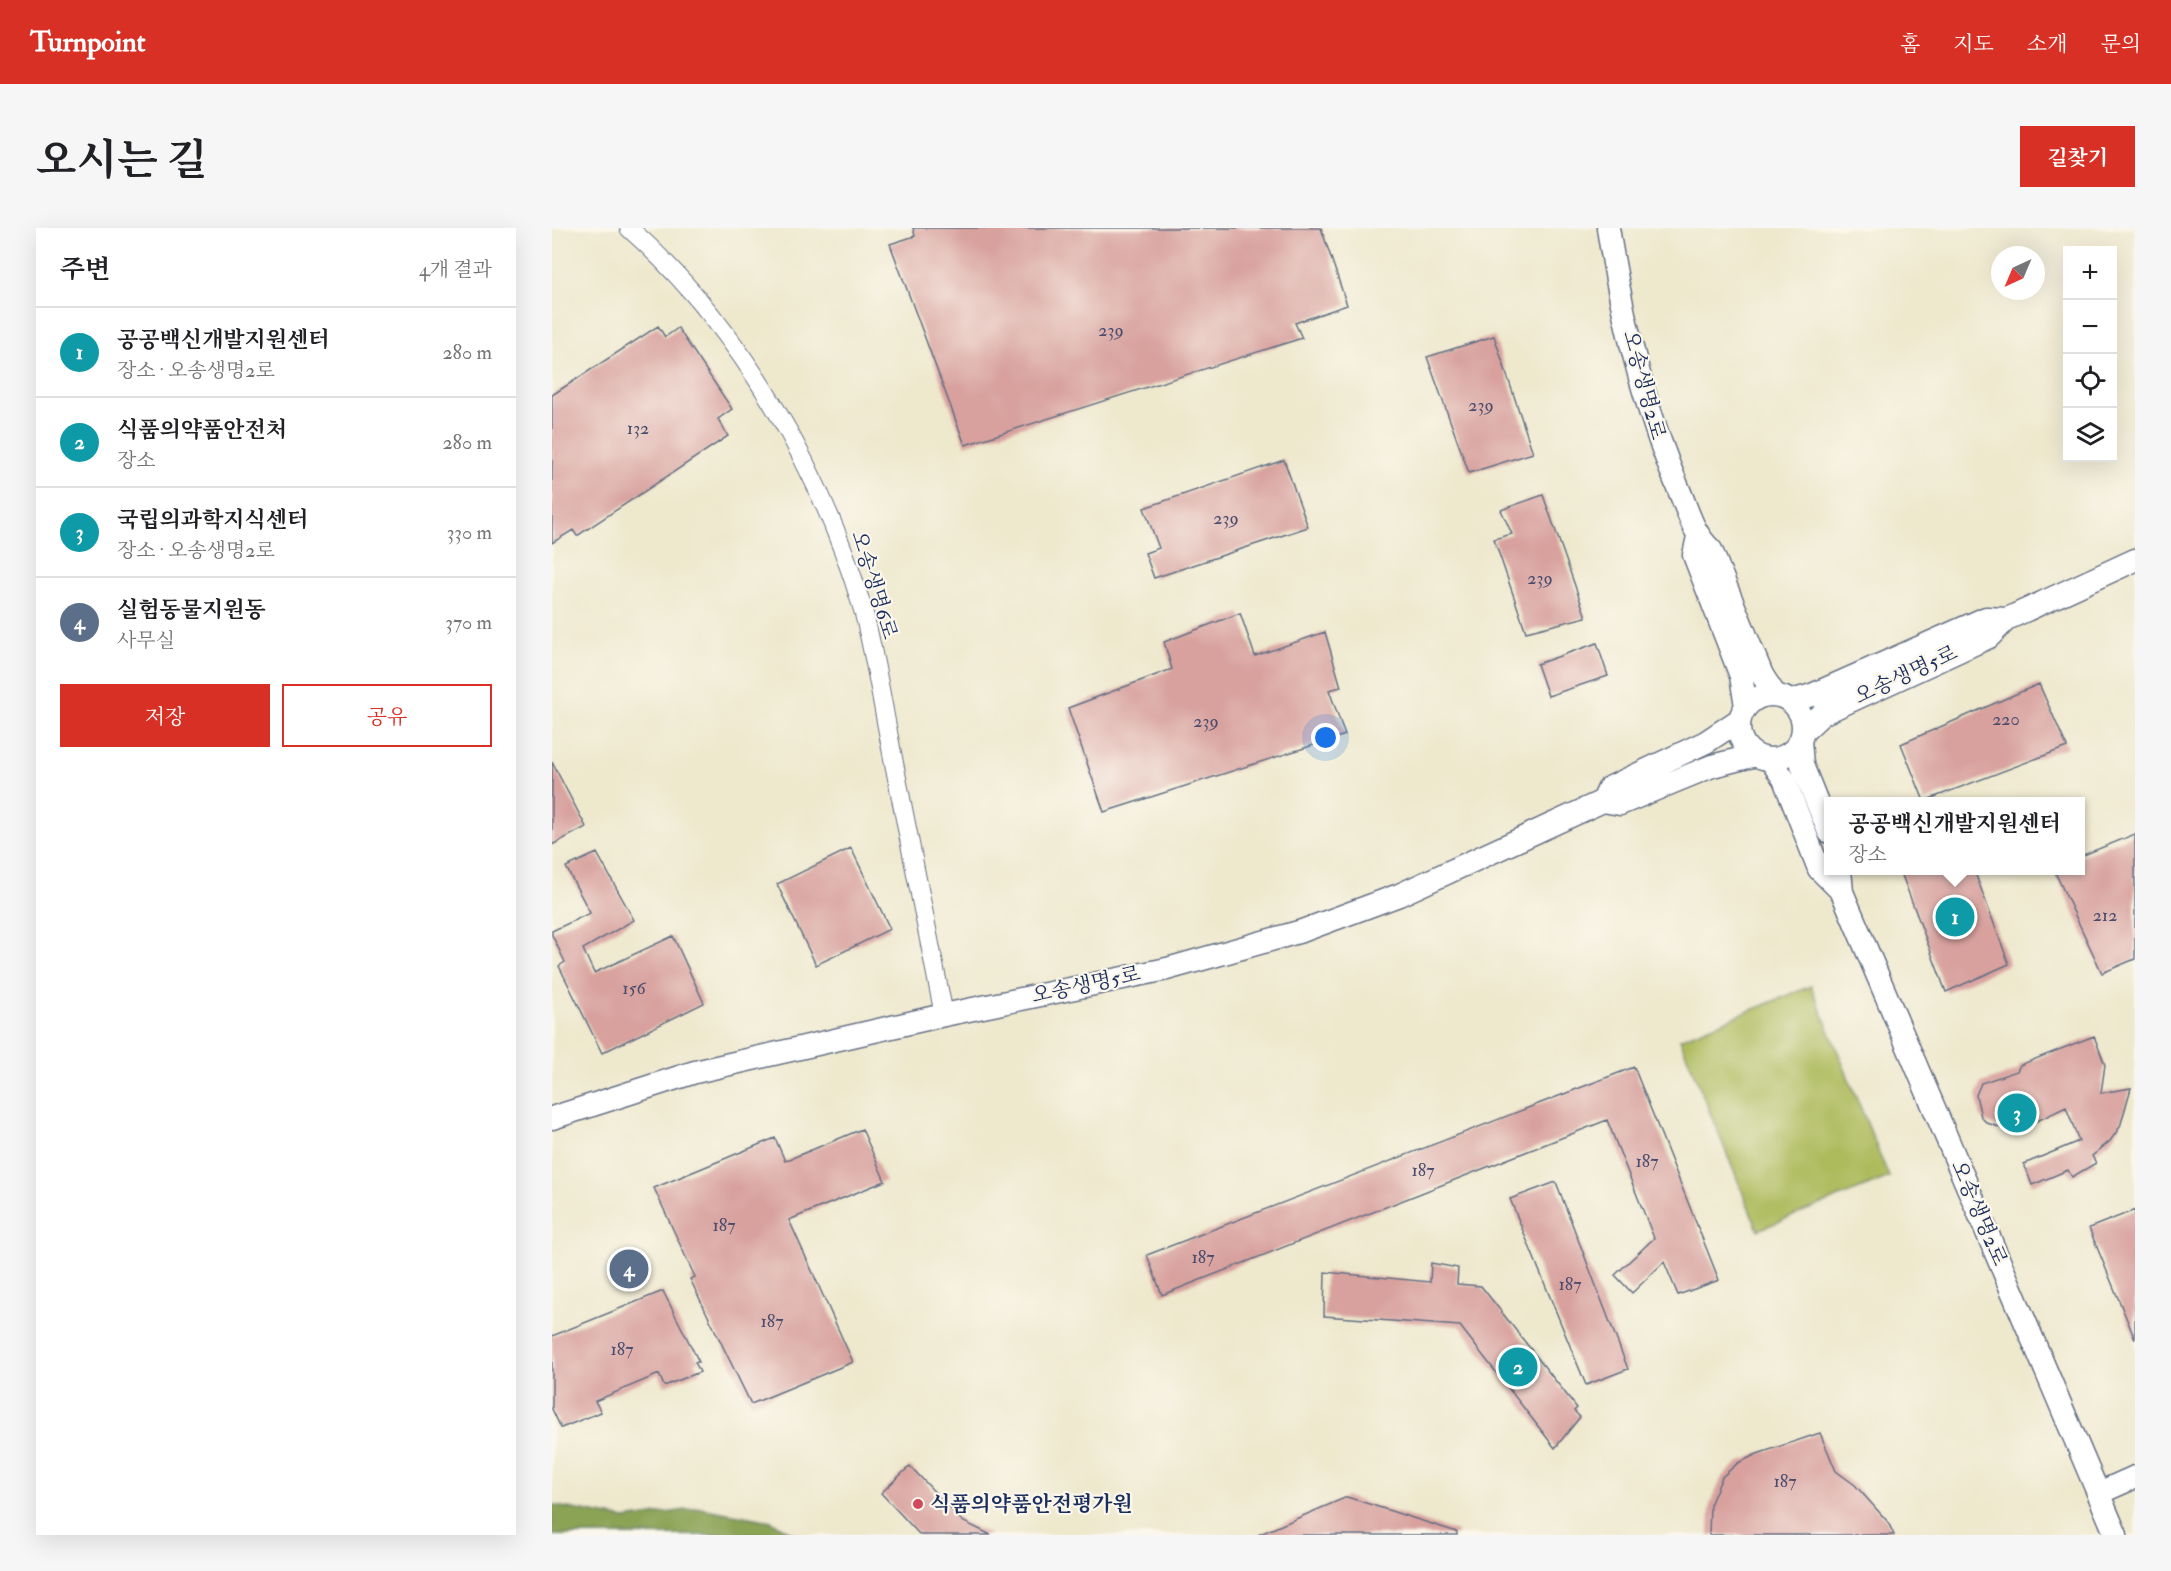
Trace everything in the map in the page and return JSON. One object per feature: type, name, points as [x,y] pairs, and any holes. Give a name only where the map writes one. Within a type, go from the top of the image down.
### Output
[{"type":"street","name":"오송생명6로","points":[[629,228],[702,303],[738,351],[786,430],[817,491],[837,540],[862,610],[944,1015]]},
{"type":"street","name":"오송생명2로","points":[[1608,228],[1620,298],[1663,454],[1698,537],[1712,550],[1762,675],[1783,698]]},
{"type":"street","name":"오송생명2로","points":[[1698,537],[1694,555],[1741,676],[1742,713]]},
{"type":"street","name":"오송생명5로","points":[[1802,736],[1822,714],[1989,637],[2007,619],[2135,560]]},
{"type":"street","name":"오송생명5로","points":[[1783,698],[1812,695],[1986,618],[2007,619]]},
{"type":"street","points":[[1802,736],[1786,756],[1763,757],[1742,740],[1742,713],[1760,696],[1783,698],[1803,720],[1802,765],[1824,820]]},
{"type":"street","name":"오송생명5로","points":[[1603,801],[1609,788],[1706,742],[1742,713]]},
{"type":"street","name":"오송생명5로","points":[[552,1118],[695,1072],[944,1015],[1167,969],[1302,931],[1399,895],[1603,801],[1620,804],[1713,766],[1763,757]]},
{"type":"street","name":"오송생명2로","points":[[1763,757],[1784,779],[1820,868],[1824,870]]},
{"type":"street","name":"오송생명2로","points":[[1841,881],[2116,1535]]},
{"type":"street","points":[[2098,1493],[2135,1477]]},
{"type":"green space","points":[[1811,986],[1889,1177],[1758,1230],[1680,1039]]},
{"type":"green space","points":[[552,1505],[625,1519],[700,1508],[771,1521],[796,1535],[552,1535]]},
{"type":"building","points":[[913,228],[1321,228],[1347,305],[1295,323],[1302,338],[965,445],[890,244],[915,236]]},
{"type":"building","points":[[658,326],[665,337],[678,328],[732,409],[718,419],[728,436],[577,536],[573,530],[552,543],[552,395]]},
{"type":"building","points":[[1494,336],[1533,453],[1469,473],[1427,357]]},
{"type":"building","points":[[1284,460],[1308,527],[1154,578],[1145,553],[1159,548],[1144,508]]},
{"type":"building","points":[[1543,495],[1586,617],[1526,632],[1494,539],[1512,534],[1501,510]]},
{"type":"building","points":[[1240,613],[1255,656],[1325,632],[1341,687],[1329,690],[1345,735],[1104,812],[1068,708],[1172,669],[1164,642]]},
{"type":"building","points":[[1597,643],[1608,676],[1548,696],[1537,664]]},
{"type":"building","points":[[2039,684],[2067,747],[1935,797],[1922,797],[1901,744]]},
{"type":"building","points":[[552,762],[586,827],[552,845]]},
{"type":"building","points":[[2135,834],[2135,959],[2102,973],[2056,875],[2085,875],[2085,854]]},
{"type":"building","points":[[851,848],[890,929],[816,965],[777,884]]},
{"type":"building","points":[[597,853],[634,920],[583,949],[594,973],[673,936],[704,1003],[602,1053],[559,966],[565,962],[552,935],[552,931],[590,913],[566,867]]},
{"type":"building","points":[[1902,875],[1976,875],[2009,964],[1946,992]]},
{"type":"building","points":[[2094,1036],[2105,1065],[2101,1093],[2131,1088],[2120,1127],[2110,1141],[2092,1156],[2096,1163],[2072,1177],[2068,1170],[2032,1185],[2024,1164],[2079,1141],[2066,1107],[2014,1132],[1987,1123],[1981,1117],[1976,1095],[1981,1083],[2017,1071],[2020,1065]]},
{"type":"building","points":[[1634,1067],[1719,1280],[1678,1295],[1664,1262],[1632,1293],[1615,1275],[1654,1238],[1607,1120],[1162,1295],[1147,1255]]},
{"type":"building","points":[[862,1129],[885,1181],[789,1220],[853,1362],[751,1404],[690,1279],[695,1277],[654,1188],[775,1138],[785,1161]]},
{"type":"building","points":[[1556,1182],[1628,1369],[1586,1385],[1510,1199]]},
{"type":"building","points":[[2135,1210],[2135,1339],[2089,1228]]},
{"type":"building","points":[[1431,1263],[1458,1268],[1457,1284],[1481,1286],[1577,1408],[1574,1411],[1580,1417],[1555,1448],[1460,1326],[1324,1316],[1325,1272],[1430,1282]]},
{"type":"building","points":[[663,1291],[699,1362],[695,1362],[700,1372],[664,1386],[659,1374],[595,1401],[601,1412],[561,1428],[552,1409],[552,1336]]},
{"type":"building","points":[[1820,1433],[1836,1471],[1855,1485],[1888,1522],[1894,1535],[1709,1535],[1710,1505],[1722,1477],[1738,1463],[1757,1454]]},
{"type":"building","name":"식품의약품안전평가원","points":[[910,1466],[962,1521],[991,1535],[920,1535],[881,1493]]},
{"type":"building","points":[[1347,1497],[1457,1532],[1457,1535],[1258,1535]]},
{"type":"place","name":"공공백신개발지원센터","points":[[1955,917]]},
{"type":"place","name":"국립의과학지식센터","points":[[2017,1113]]},
{"type":"place","name":"실험동물지원동","points":[[629,1269]]},
{"type":"place","name":"식품의약품안전처","points":[[1518,1367]]},
{"type":"place","name":"식품의약품안전평가원","points":[[918,1504]]}]
